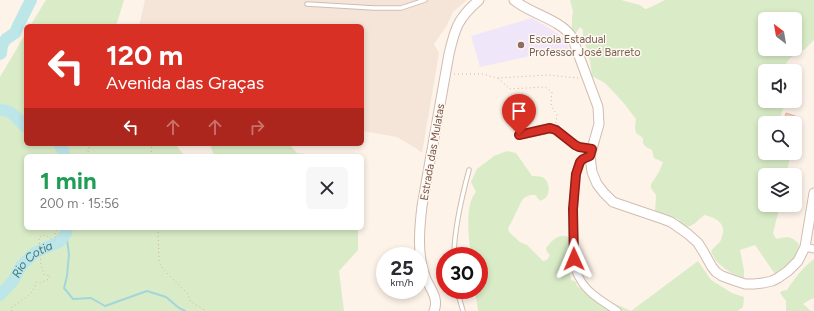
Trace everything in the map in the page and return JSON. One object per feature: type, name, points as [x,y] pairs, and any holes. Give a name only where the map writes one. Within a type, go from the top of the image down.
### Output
[{"type":"street","name":"Estrada das Mulatas","points":[[436,310],[436,301],[426,280],[420,253],[420,223],[449,54],[456,28],[461,18],[478,0]]},
{"type":"street","points":[[514,0],[557,24],[570,35],[575,45],[598,107],[598,124],[591,152],[592,172],[597,184],[613,202],[663,219],[678,227],[698,243],[712,267],[722,276],[745,284],[763,283],[772,281],[788,271],[810,248],[814,193]]},
{"type":"street","points":[[519,135],[550,128],[556,130],[575,145],[591,152]]},
{"type":"street","points":[[591,152],[580,162],[576,174],[573,209],[575,268],[584,286],[596,297],[617,311]]},
{"type":"lane","points":[[307,4],[401,8],[425,0]]},
{"type":"lane","points":[[454,247],[463,194],[469,170]]},
{"type":"lane","points":[[460,299],[463,311]]},
{"type":"path","points":[[446,74],[483,74],[497,78],[548,75],[587,79]]},
{"type":"path","points":[[497,78],[510,89],[545,87],[552,92],[551,102],[552,108],[556,114],[556,130]]},
{"type":"path","points":[[12,311],[11,308],[33,291],[36,287],[36,282],[40,283],[48,279],[50,275],[44,275],[41,265],[39,237],[43,235],[52,240],[56,240],[57,230]]},
{"type":"path","points":[[158,230],[159,262],[163,269],[188,294],[190,301],[206,311]]},
{"type":"shaded area","points":[[145,0],[467,0],[453,12],[446,27],[434,44],[439,53],[422,153],[397,137],[364,131],[364,24],[139,24]]},
{"type":"shaded area","name":"Escola Estadual Professor José Barreto","points":[[532,18],[566,39],[571,57],[549,52],[480,67],[471,36]]},
{"type":"green space","points":[[46,0],[124,0],[117,24],[31,24]]},
{"type":"green space","points":[[570,0],[621,0],[640,5],[645,9],[665,0],[814,0],[814,40],[802,51],[802,12],[758,12],[758,56],[793,56],[786,64],[758,64],[758,108],[783,108],[781,116],[758,116],[758,160],[789,160],[788,168],[758,168],[758,212],[778,212],[773,233],[776,239],[789,237],[794,239],[799,244],[796,255],[789,266],[775,274],[755,245],[740,250],[744,278],[733,274],[716,261],[711,252],[721,240],[723,229],[721,223],[704,215],[692,225],[683,227],[676,218],[655,213],[656,195],[651,188],[651,184],[659,172],[663,162],[654,158],[652,150],[646,147],[643,143],[643,138],[636,133],[636,119],[622,101],[605,83],[592,76],[590,60],[583,37],[583,30],[580,27],[575,34],[572,31],[573,11]]},
{"type":"green space","points":[[24,36],[24,146],[177,146],[183,154],[24,154],[24,230],[358,230],[358,250],[339,271],[344,311],[0,311],[0,77]]},
{"type":"green space","points":[[211,146],[291,146],[297,153],[306,154],[213,154]]},
{"type":"green space","points":[[507,151],[516,153],[532,176],[540,176],[548,183],[548,195],[541,201],[536,195],[530,195],[524,198],[508,228],[509,232],[520,242],[527,245],[543,261],[547,260],[550,255],[546,248],[554,239],[564,236],[572,239],[569,264],[571,280],[576,282],[577,286],[586,292],[631,311],[478,311],[476,299],[488,299],[488,247],[470,247],[468,222],[470,205],[476,192],[471,182],[477,169],[494,156]]},
{"type":"green space","points":[[814,259],[814,298],[803,304],[811,311],[786,311],[786,301],[780,293],[787,290],[799,273]]},
{"type":"green space","points":[[698,261],[711,280],[732,293],[744,297],[743,307],[738,311],[631,311]]},
{"type":"building","points":[[786,113],[795,116],[785,116]]},
{"type":"waterway","name":"Rio Cotia","points":[[0,54],[2,45],[6,39],[15,33],[31,0]]},
{"type":"waterway","name":"Rio Cotia","points":[[0,110],[10,112],[24,125]]},
{"type":"waterway","name":"Rio Cotia","points":[[60,146],[64,154]]},
{"type":"waterway","name":"Rio Cotia","points":[[0,295],[13,281],[21,266],[33,254],[59,242],[67,230]]},
{"type":"waterway","points":[[66,233],[69,254],[67,276],[64,288],[73,299],[91,298],[105,306],[147,291],[166,297],[185,311]]},
{"type":"place","name":"Escola Estadual Professor José Barreto","points":[[521,45]]},
{"type":"route","points":[[519,135],[550,128],[556,130],[579,147],[592,149],[590,156],[583,159],[578,165],[576,174],[573,209],[574,259]]}]
